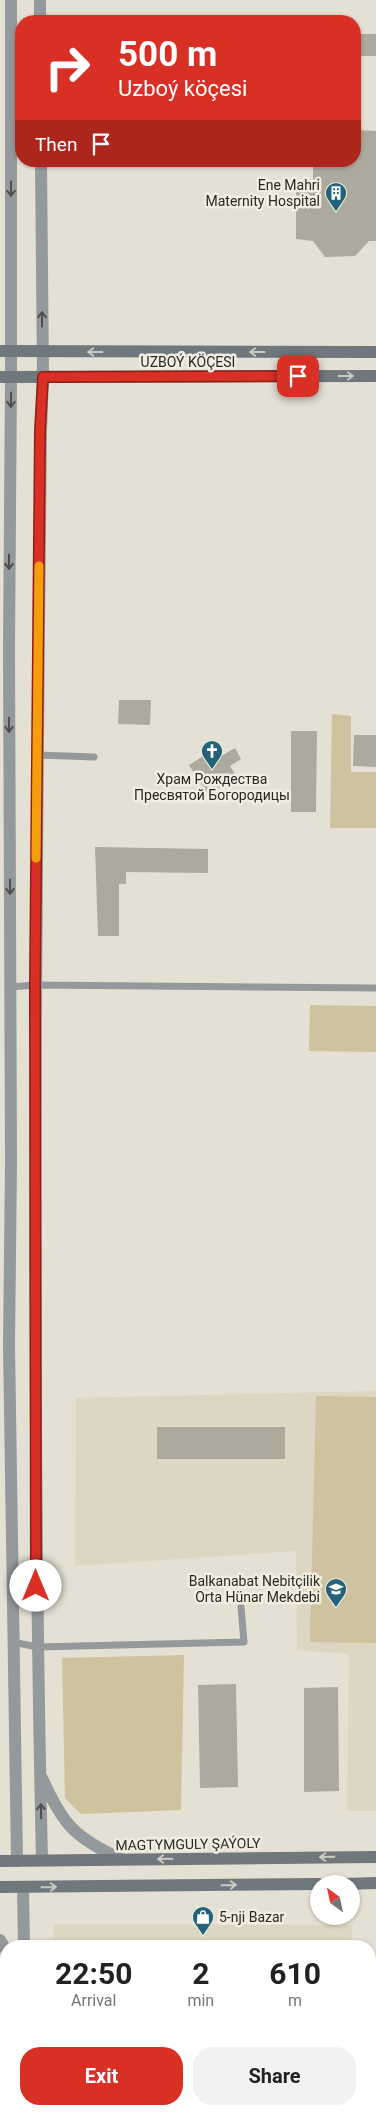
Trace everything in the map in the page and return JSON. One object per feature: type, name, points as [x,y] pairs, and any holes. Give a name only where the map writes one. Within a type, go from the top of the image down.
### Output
[{"type":"street","points":[[11,0],[6,351],[5,744],[10,987],[4,1345],[17,1861]]},
{"type":"street","points":[[40,0],[40,15]]},
{"type":"street","points":[[41,167],[43,377],[40,431],[35,985],[37,1646],[42,1860]]},
{"type":"street","name":"UZBOÝ KÖÇESI","points":[[6,351],[376,352]]},
{"type":"street","name":"UZBOÝ KÖÇESI","points":[[6,377],[376,376]]},
{"type":"street","points":[[40,1774],[63,1819],[78,1836],[121,1859]]},
{"type":"street","name":"MAGTYMGULY ŞAÝOLY","points":[[0,1861],[376,1857]]},
{"type":"street","points":[[360,1884],[376,1883]]},
{"type":"street","points":[[0,1887],[310,1884]]},
{"type":"street","points":[[23,1887],[24,1940]]},
{"type":"lane","points":[[37,755],[94,757]]},
{"type":"lane","points":[[10,987],[35,985],[376,988]]},
{"type":"lane","points":[[12,1642],[37,1646],[244,1642],[241,1607]]},
{"type":"shaded area","points":[[332,714],[351,716],[351,772],[376,772],[376,828],[330,828]]},
{"type":"shaded area","points":[[310,1005],[376,1006],[376,1052],[309,1051]]},
{"type":"shaded area","name":"Balkanabat Nebitçilik Orta Hünar Mekdebi","points":[[376,1391],[376,1811],[347,1811],[349,1654],[297,1650],[296,1551],[75,1566],[76,1398]]},
{"type":"shaded area","points":[[316,1396],[376,1397],[376,1643],[310,1642]]},
{"type":"shaded area","points":[[184,1655],[181,1810],[81,1814],[65,1798],[62,1658]]},
{"type":"shaded area","name":"5-nji Bazar","points":[[54,1924],[352,1925],[351,1940],[53,1940]]},
{"type":"building","points":[[361,34],[376,34],[376,56],[361,56]]},
{"type":"building","name":"Ene Mahri Maternity Hospital","points":[[361,130],[376,131],[376,241],[369,241],[355,256],[325,257],[313,241],[296,239],[296,184],[313,182],[313,167],[361,167]]},
{"type":"building","points":[[119,700],[151,700],[150,725],[118,724]]},
{"type":"building","points":[[291,731],[317,731],[316,812],[291,812]]},
{"type":"building","points":[[354,735],[376,735],[376,767],[353,766]]},
{"type":"building","name":"Храм Рождества Пресвятой Богородицы","points":[[218,747],[223,755],[235,748],[241,759],[230,766],[237,777],[208,794],[189,765]]},
{"type":"building","points":[[95,847],[208,849],[208,873],[126,872],[126,884],[119,884],[119,936],[98,936]]},
{"type":"building","points":[[157,1427],[285,1427],[285,1459],[157,1459]]},
{"type":"building","points":[[236,1684],[238,1787],[200,1788],[198,1685]]},
{"type":"building","points":[[338,1687],[339,1791],[304,1792],[304,1688]]},
{"type":"slow traffic","points":[[36,858],[39,566]]},
{"type":"place","name":"Ene Mahri Maternity Hospital","points":[[336,212]]},
{"type":"place","name":"Храм Рождества Пресвятой Богородицы","points":[[212,770]]},
{"type":"place","name":"Balkanabat Nebitçilik Orta Hünar Mekdebi","points":[[336,1608]]},
{"type":"place","name":"5-nji Bazar","points":[[203,1936]]},
{"type":"route","points":[[36,1586],[35,876],[40,431],[43,377],[298,376]]}]
